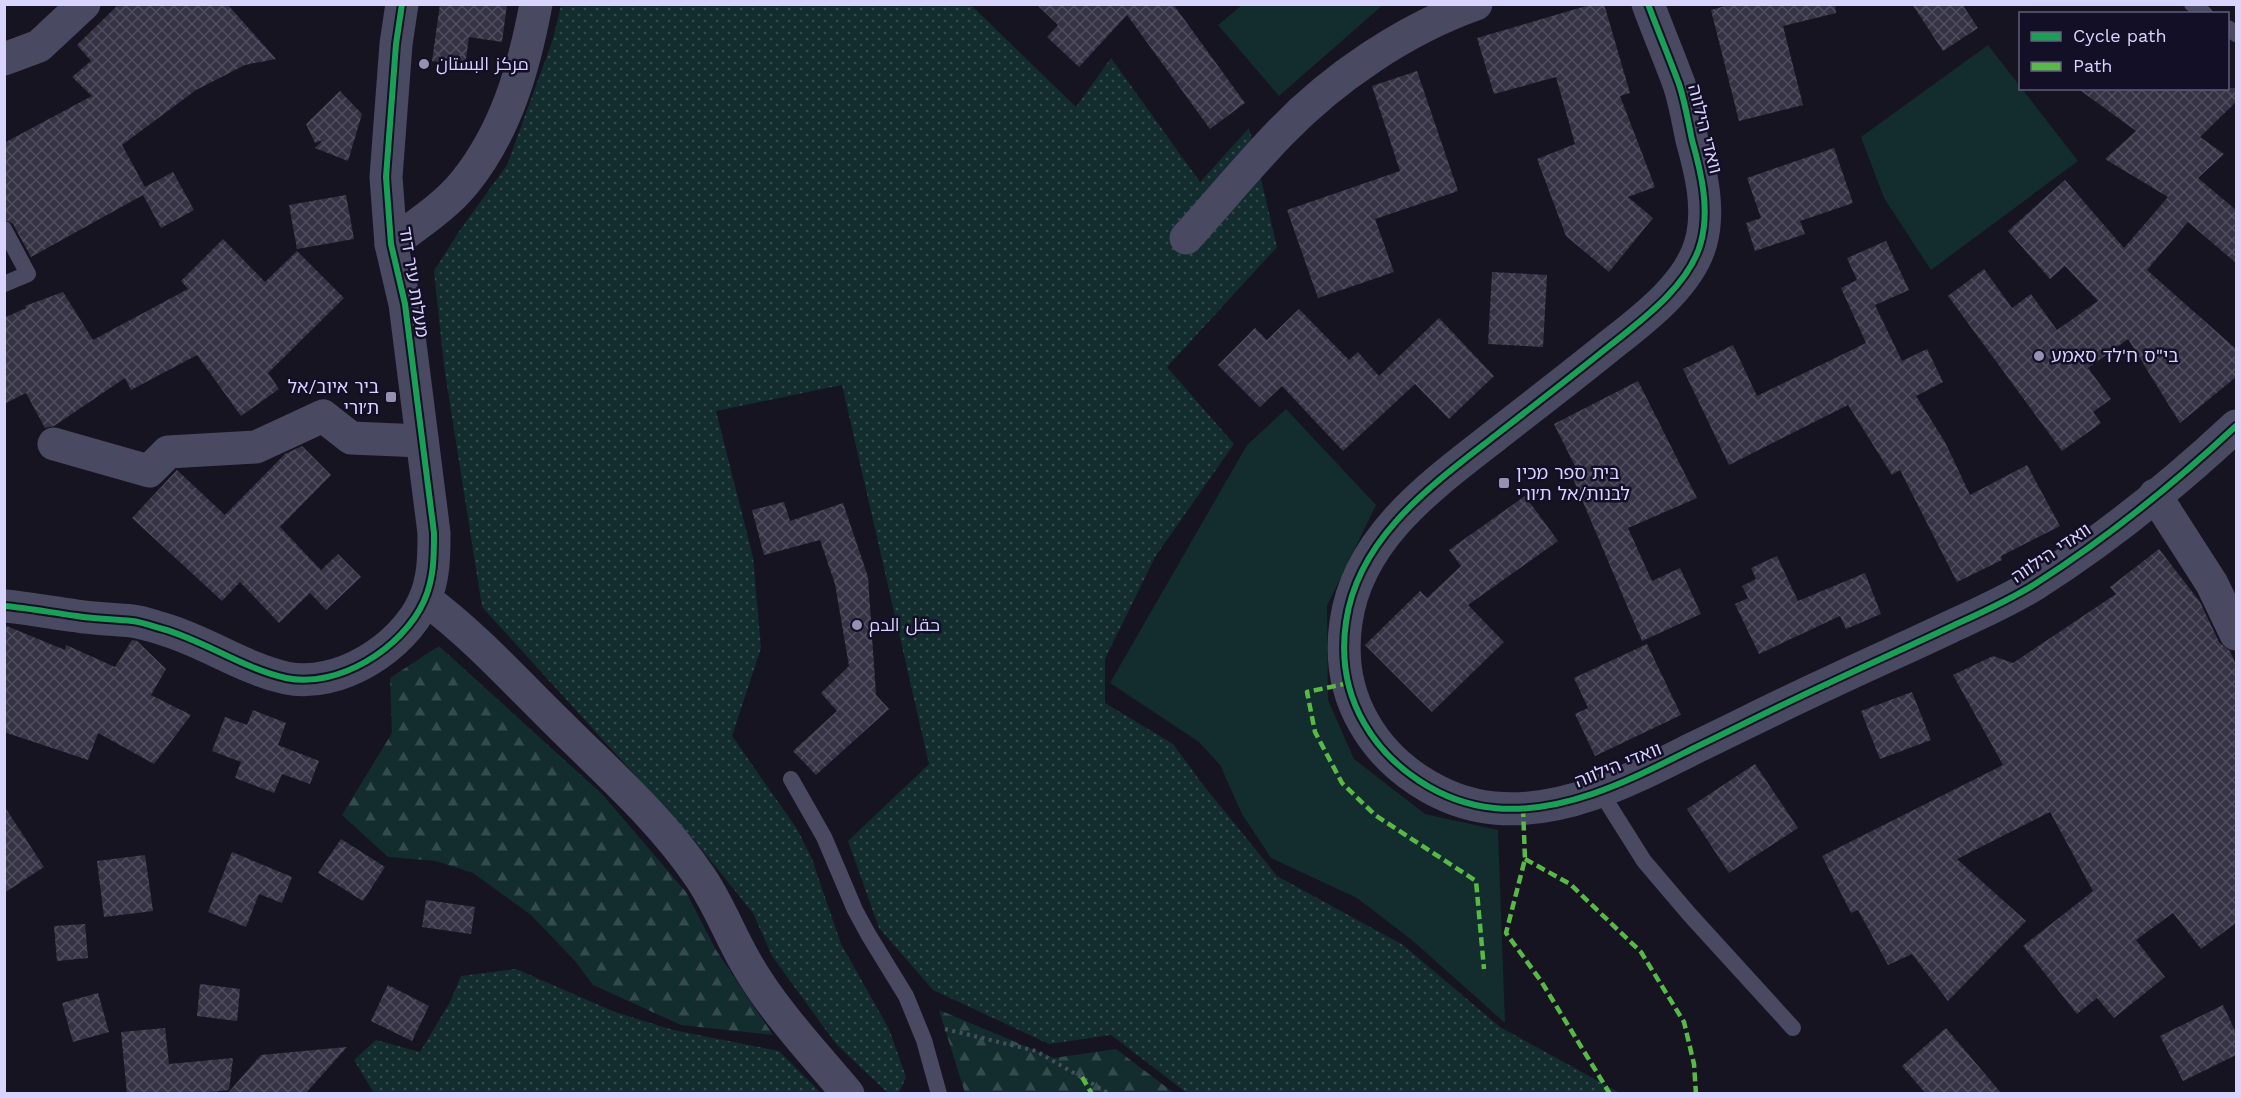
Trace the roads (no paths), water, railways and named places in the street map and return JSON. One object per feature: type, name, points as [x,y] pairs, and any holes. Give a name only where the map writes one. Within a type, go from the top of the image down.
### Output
[{"type":"street","points":[[4,58],[39,45],[84,4]]},
{"type":"street","name":"מעלות עיר דוד","points":[[4,606],[134,621],[177,633],[261,670],[288,678],[334,675],[367,661],[401,636],[416,617],[425,599],[433,570],[434,533],[405,304],[391,244],[386,177],[396,44],[402,4]]},
{"type":"street","points":[[391,244],[431,214],[464,184],[488,150],[509,107],[529,41],[536,4]]},
{"type":"street","points":[[1186,238],[1282,131],[1337,82],[1397,41],[1476,4]]},
{"type":"street","name":"וואדי הילווה","points":[[1648,4],[1680,88],[1703,179],[1704,218],[1701,244],[1687,271],[1648,315],[1450,471],[1395,521],[1376,544],[1359,575],[1348,602],[1343,641],[1345,669],[1352,697],[1365,726],[1386,753],[1403,769],[1436,791],[1465,803],[1497,809],[1534,807],[1572,800],[1624,783],[2032,586],[2156,495],[2236,426]]},
{"type":"street","points":[[54,444],[148,471],[168,452],[256,447],[323,416],[351,438],[422,441]]},
{"type":"street","points":[[2156,495],[2212,584],[2236,634]]},
{"type":"street","points":[[425,599],[468,634],[635,800],[666,834],[704,883],[719,907],[745,962],[770,998],[848,1094]]},
{"type":"lane","points":[[4,229],[28,274],[4,285]]},
{"type":"lane","points":[[791,780],[824,837],[855,910],[906,996],[924,1040],[939,1094]]},
{"type":"lane","points":[[1600,791],[1644,861],[1793,1028]]},
{"type":"place","name":"مركز البستان","points":[[424,64]]},
{"type":"place","name":"בי\"ס ח'לד סאמע","points":[[2039,356]]},
{"type":"place","name":"ביר איוב/אל ת׳ורי","points":[[391,397]]},
{"type":"place","name":"בית ספר מכין לבנות/אל ת׳ורי","points":[[1504,483]]},
{"type":"place","name":"حقل الدم","points":[[857,625]]}]
